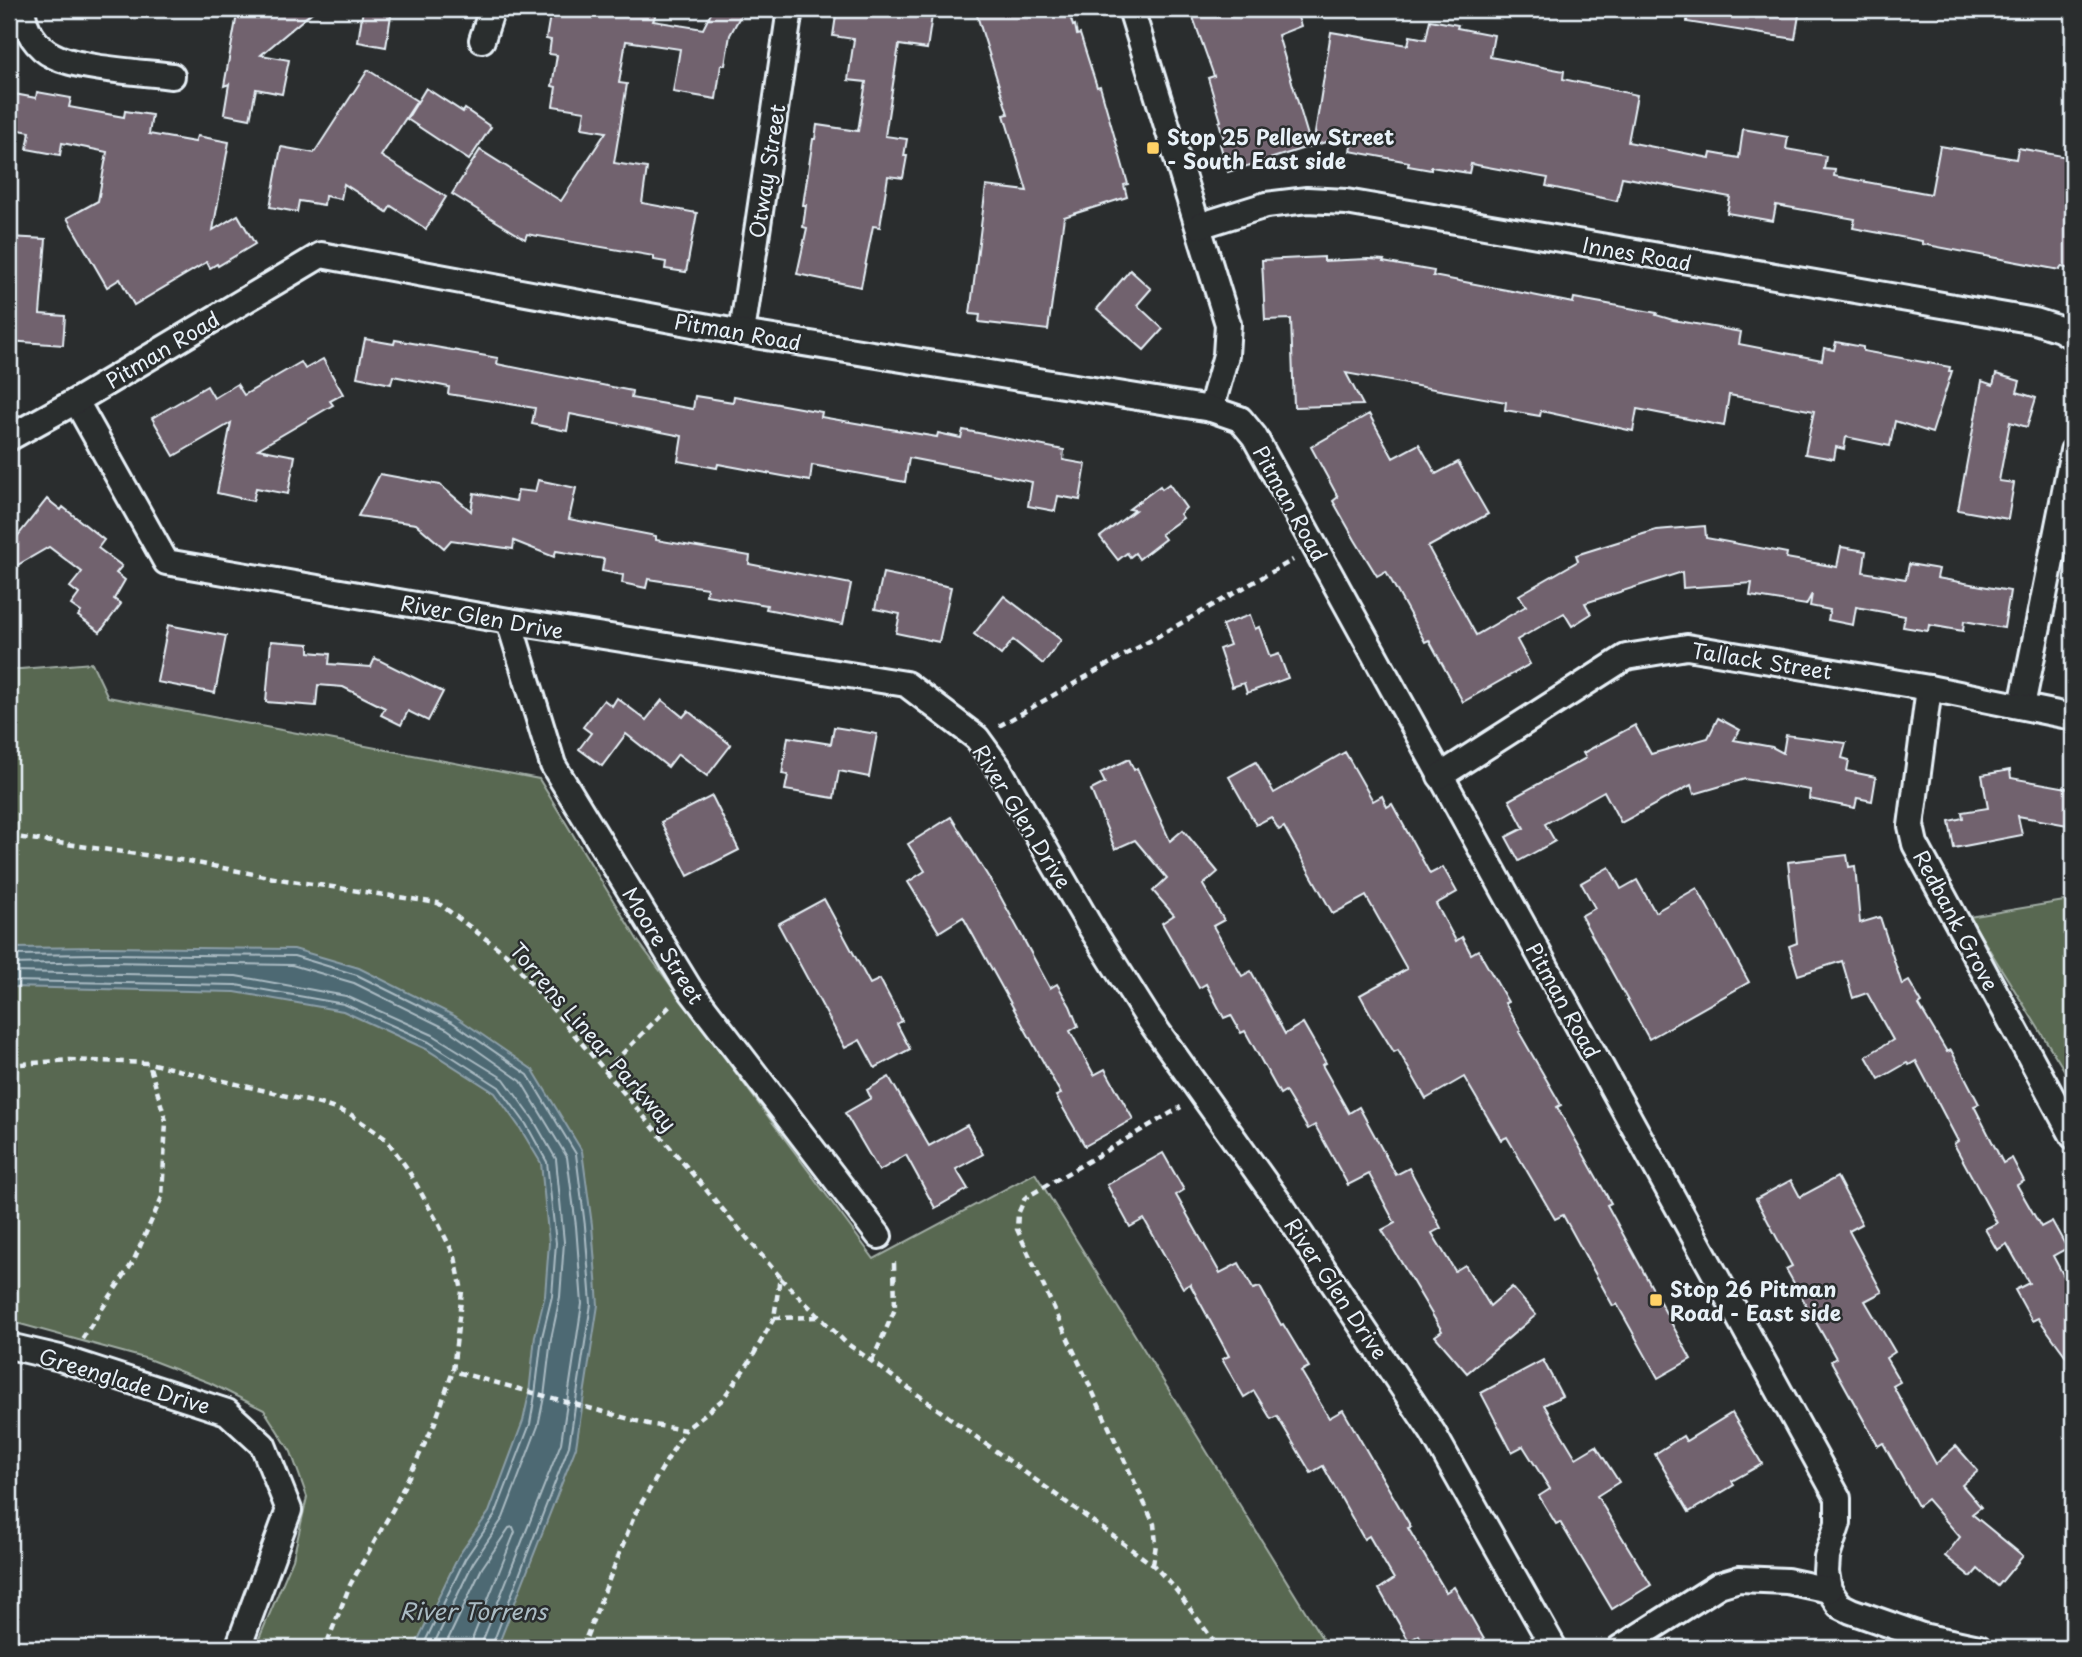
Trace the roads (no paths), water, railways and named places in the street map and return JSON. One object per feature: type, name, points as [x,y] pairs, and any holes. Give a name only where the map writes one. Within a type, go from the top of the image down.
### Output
[{"type":"street","points":[[23,9],[30,33],[52,56],[70,62],[172,76]]},
{"type":"street","points":[[482,40],[492,9]]},
{"type":"street","name":"Otway Street","points":[[741,333],[790,9]]},
{"type":"street","points":[[1132,9],[1228,324],[1226,355],[1210,409]]},
{"type":"street","name":"Innes Road","points":[[1199,226],[1265,205],[1307,200],[1346,202],[2035,321],[2060,329],[2073,337]]},
{"type":"street","name":"Pitman Road","points":[[9,438],[321,255],[741,333],[1210,409],[1240,419],[1254,436],[1838,1498],[1840,1509],[1835,1540],[1827,1557],[1829,1590]]},
{"type":"street","name":"River Glen Drive","points":[[76,401],[166,562],[509,621],[906,684],[977,738],[998,766],[1088,923],[1141,1008],[1283,1208],[1433,1433],[1554,1648]]},
{"type":"street","points":[[2022,706],[2073,451]]},
{"type":"street","name":"Moore Street","points":[[509,621],[553,765],[689,988],[879,1236]]},
{"type":"street","name":"Tallack Street","points":[[1440,776],[1626,657],[1687,647],[1929,688],[2073,717]]},
{"type":"street","name":"Redbank Grove","points":[[1929,688],[1911,826],[1915,844],[2073,1136]]},
{"type":"street","name":"Greenglade Drive","points":[[9,1346],[68,1361],[227,1412],[263,1446],[289,1510],[238,1648]]},
{"type":"street","points":[[1620,1648],[1719,1585],[1739,1579],[1787,1581],[1829,1590],[1839,1605],[1851,1611],[1922,1636],[1979,1648]]},
{"type":"water","name":"River Torrens","points":[[9,948],[294,949],[359,968],[455,1016],[533,1070],[582,1151],[592,1225],[598,1305],[576,1447],[497,1648],[414,1648],[459,1555],[489,1512],[523,1421],[529,1394],[535,1336],[545,1295],[549,1243],[541,1163],[495,1093],[426,1049],[343,1011],[235,992],[9,987]]},
{"type":"place","name":"Stop 25 Pellew Street - South East side","points":[[1153,148]]},
{"type":"place","name":"Stop 26 Pitman Road - East side","points":[[1656,1300]]}]
